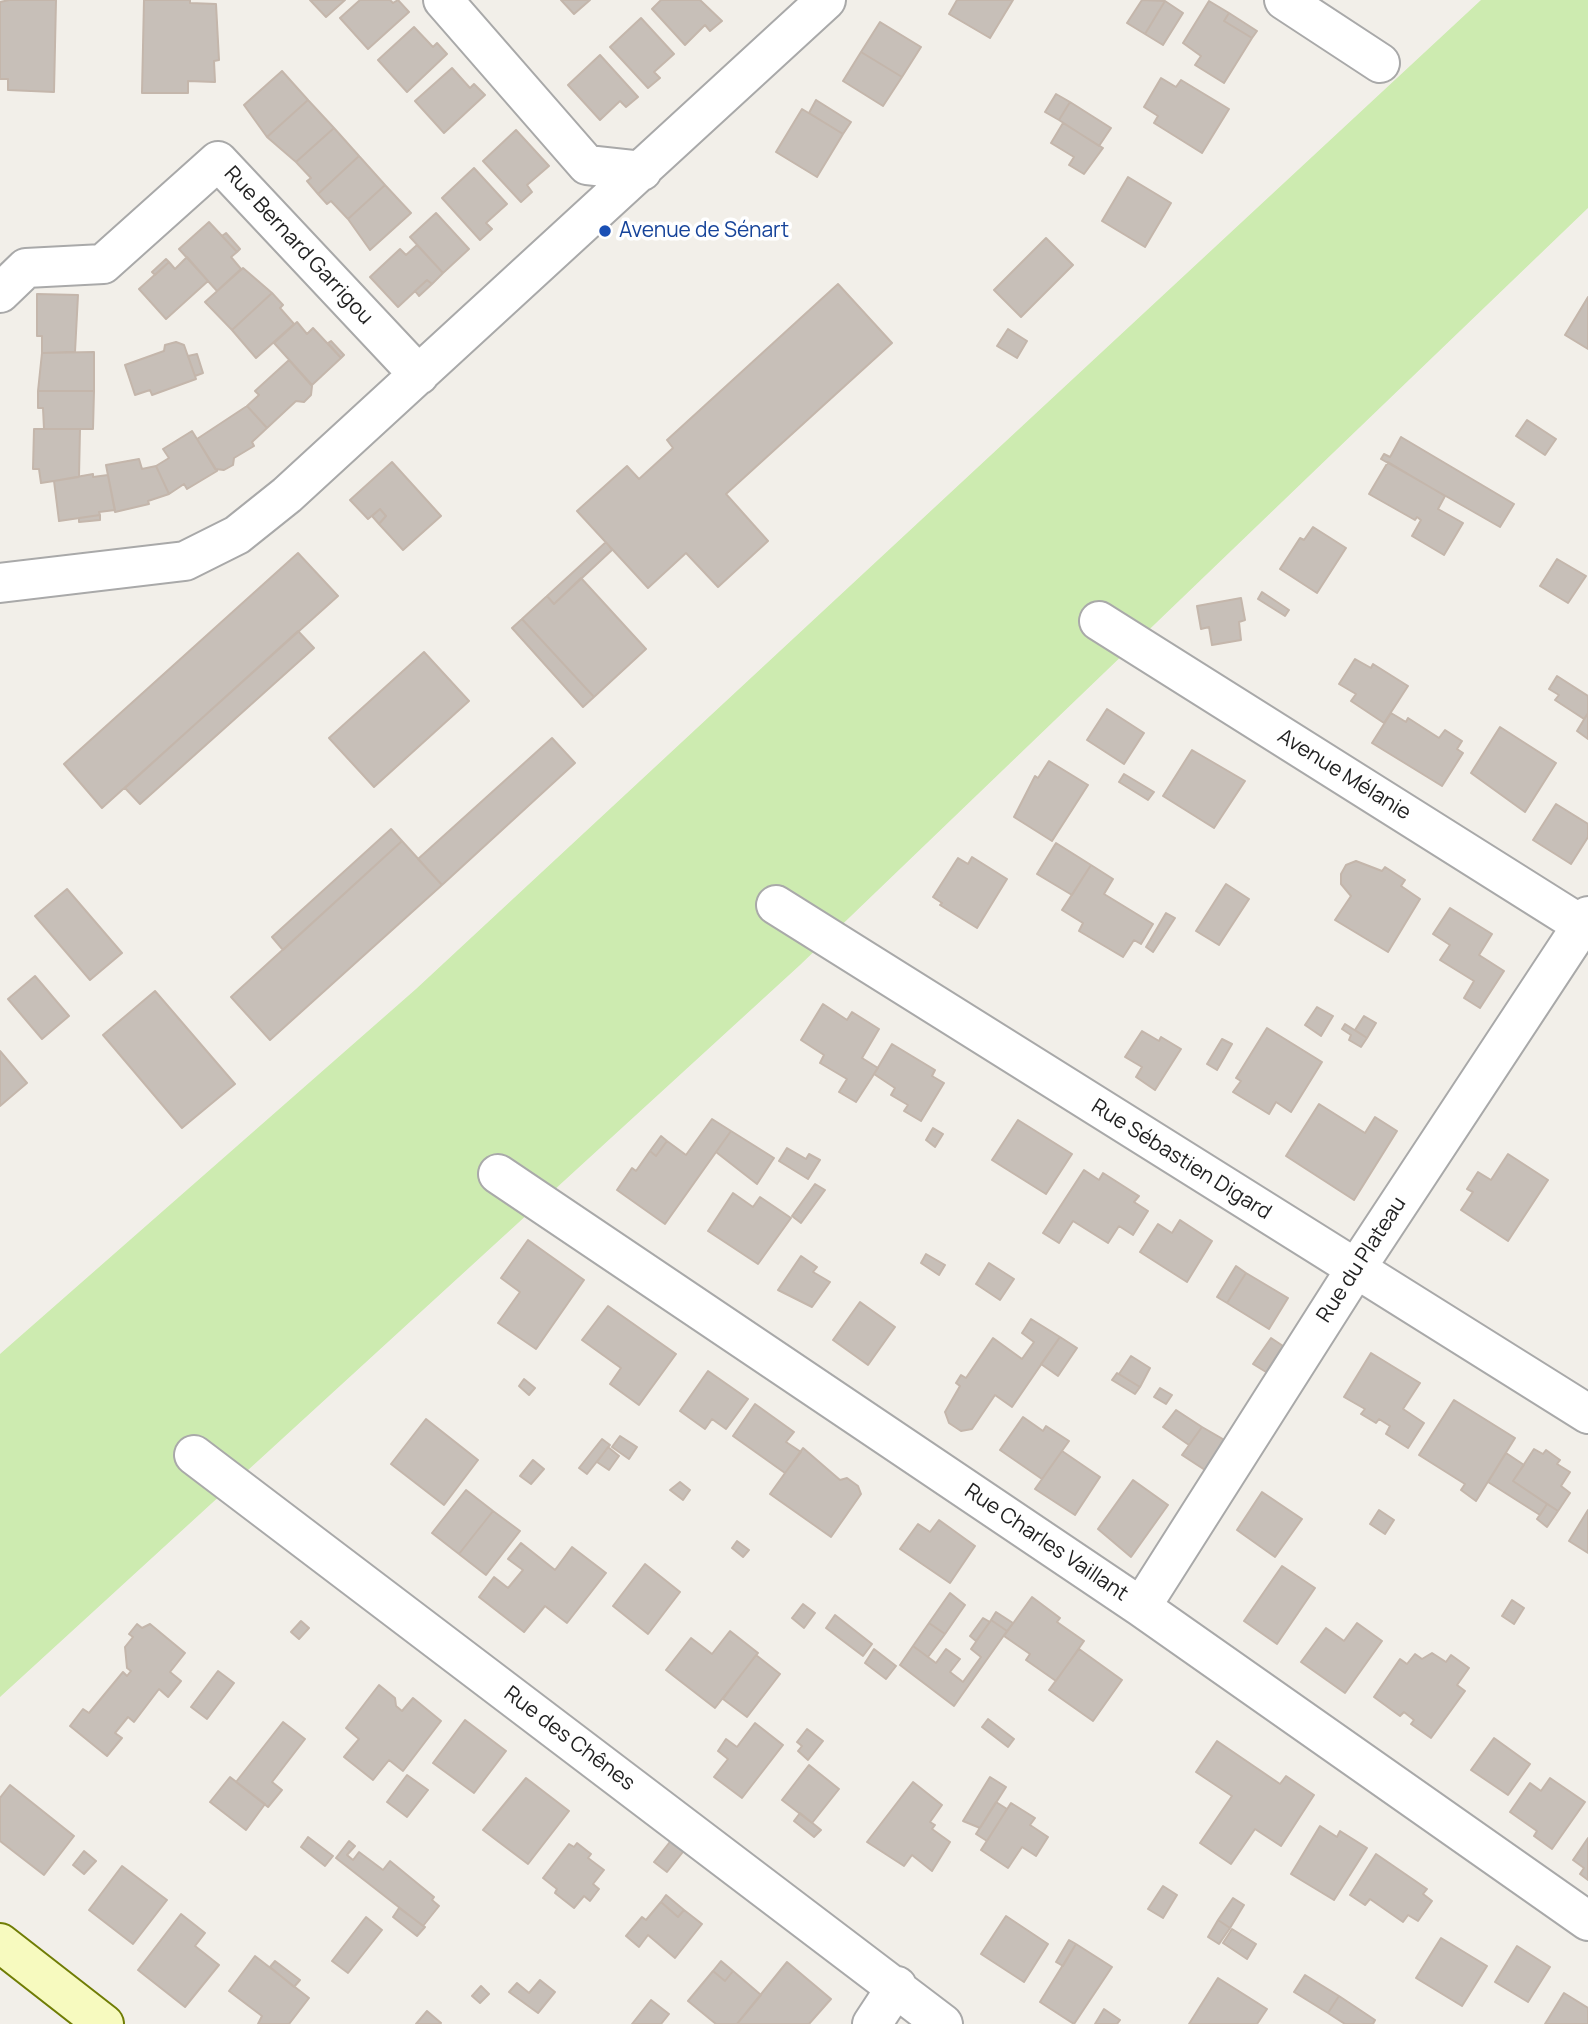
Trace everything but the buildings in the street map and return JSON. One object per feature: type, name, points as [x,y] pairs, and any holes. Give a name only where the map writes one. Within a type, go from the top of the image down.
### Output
[{"type":"main road","points":[[0,1943],[104,2024]]},
{"type":"street","points":[[443,0],[587,164],[642,171]]},
{"type":"street","points":[[0,583],[185,561],[247,527],[287,495],[419,375],[826,0]]},
{"type":"street","points":[[1284,0],[1380,63]]},
{"type":"street","name":"Rue Bernard Garrigou","points":[[0,293],[26,268],[103,264],[218,161],[419,375]]},
{"type":"street","name":"Avenue Mélanie","points":[[1099,621],[1586,924]]},
{"type":"street","name":"Rue Sébastien Digard","points":[[776,905],[1588,1414]]},
{"type":"street","name":"Rue du Plateau","points":[[1141,1607],[1355,1270],[1586,924]]},
{"type":"street","name":"Rue Charles Vaillant","points":[[498,1174],[1141,1607],[1588,1921]]},
{"type":"street","name":"Rue des Chênes","points":[[194,1455],[897,1986],[943,2024]]},
{"type":"street","points":[[872,2024],[897,1986]]},
{"type":"green space","points":[[1481,0],[1588,0],[1588,208],[800,965],[0,1697],[0,1354],[416,989]]},
{"type":"place","name":"Avenue de Sénart","points":[[605,231]]}]
